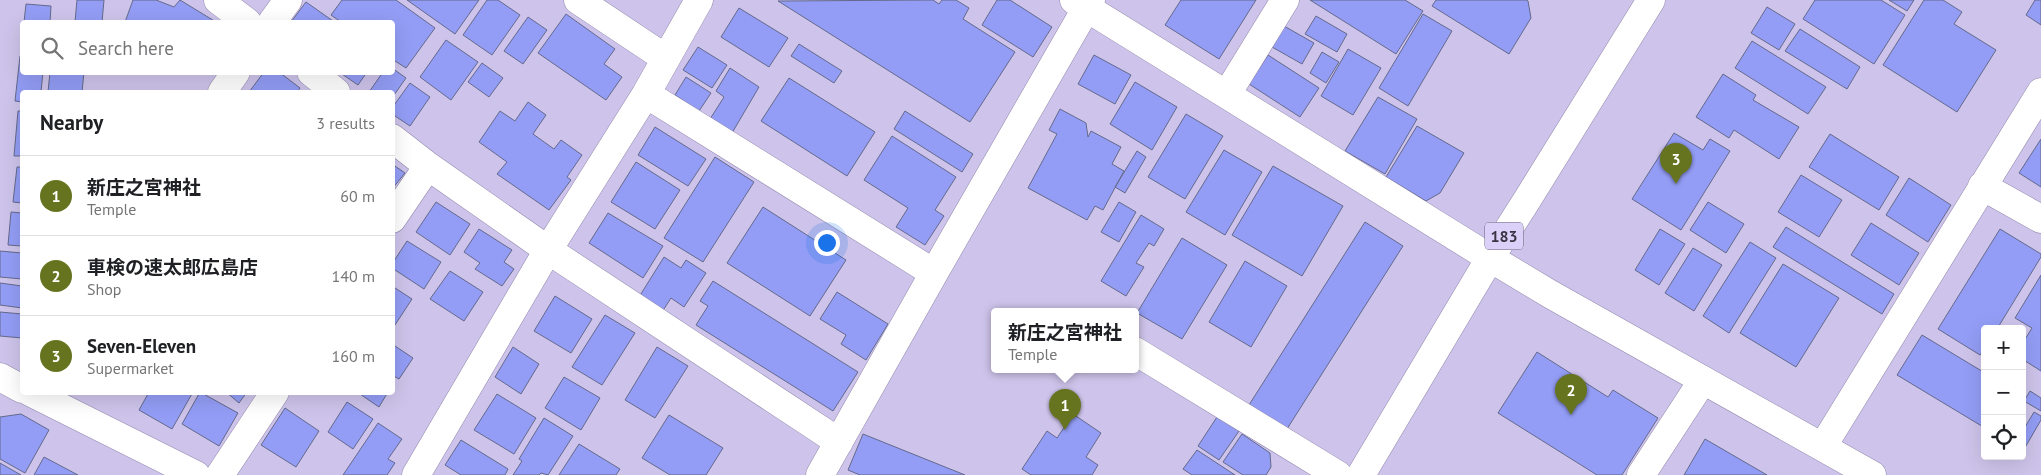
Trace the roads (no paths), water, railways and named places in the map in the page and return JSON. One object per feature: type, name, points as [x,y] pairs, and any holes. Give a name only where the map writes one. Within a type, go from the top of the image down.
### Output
[{"type":"main road","points":[[218,0],[244,20]]},
{"type":"main road","points":[[273,20],[288,0]]},
{"type":"main road","points":[[578,0],[665,58]]},
{"type":"main road","points":[[416,475],[548,250],[646,94],[699,0]]},
{"type":"main road","points":[[1227,94],[1285,0]]},
{"type":"main road","name":"183","points":[[1361,475],[1490,258],[1651,0]]},
{"type":"main road","points":[[820,475],[1083,3],[1550,294],[1872,475]]},
{"type":"main road","points":[[223,90],[234,75]]},
{"type":"main road","points":[[315,75],[334,90]]},
{"type":"main road","points":[[1823,446],[2041,92]]},
{"type":"main road","points":[[646,94],[934,273]]},
{"type":"main road","points":[[395,140],[428,166],[548,250],[839,442]]},
{"type":"main road","points":[[395,215],[428,166]]},
{"type":"main road","points":[[1982,186],[2041,219]]},
{"type":"main road","points":[[1139,352],[1338,475]]},
{"type":"main road","points":[[1641,475],[1703,380]]},
{"type":"main road","points":[[41,395],[196,475]]},
{"type":"main road","points":[[220,475],[273,395]]},
{"type":"place","name":"Seven-Eleven","points":[[1676,184]]},
{"type":"place","name":"車検の速太郎広島店","points":[[1571,415]]},
{"type":"place","name":"新庄之宮神社","points":[[1065,430]]}]
